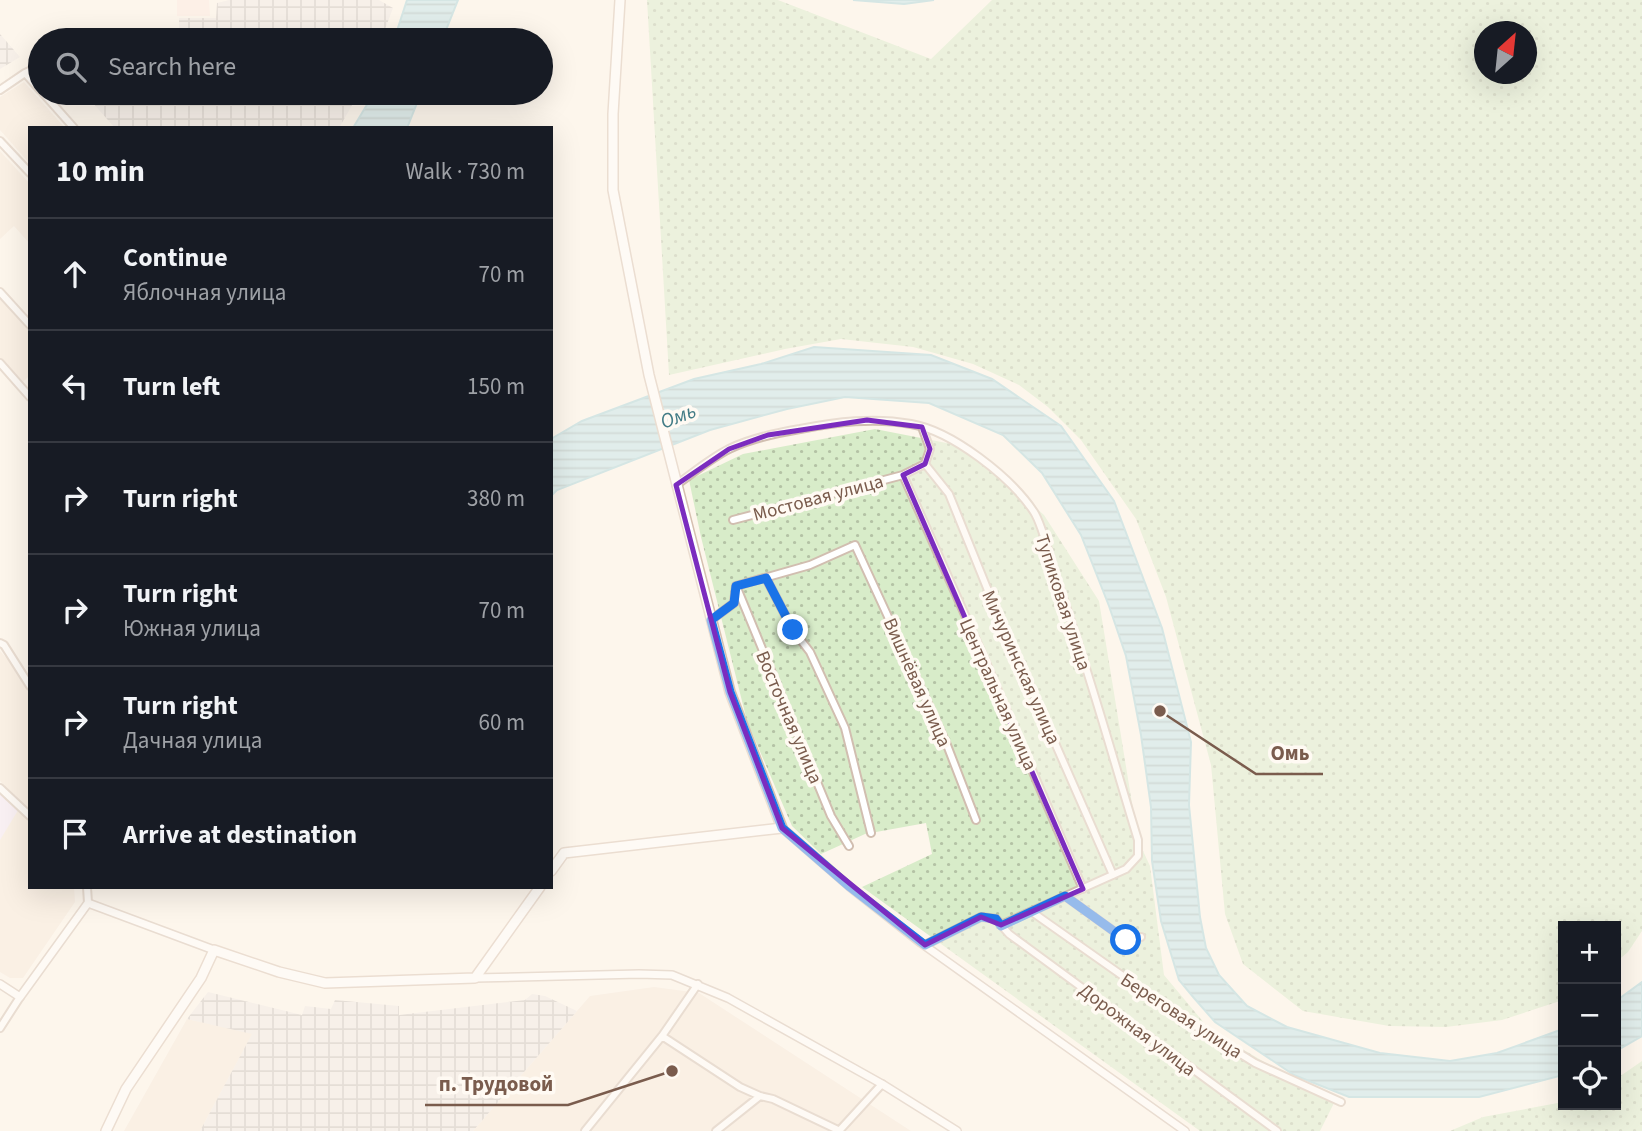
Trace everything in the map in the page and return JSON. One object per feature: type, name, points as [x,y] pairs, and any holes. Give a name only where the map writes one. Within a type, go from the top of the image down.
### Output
[{"type":"main road","points":[[553,868],[564,853],[782,828],[730,692],[649,375],[613,190],[613,114],[621,0]]},
{"type":"main road","points":[[106,1131],[126,1089],[201,978],[214,950],[325,984],[475,978],[539,889]]},
{"type":"street","points":[[0,90],[28,72]]},
{"type":"street","points":[[25,73],[28,76]]},
{"type":"street","points":[[54,105],[72,126]]},
{"type":"street","points":[[0,141],[28,171]]},
{"type":"street","points":[[0,292],[28,323]]},
{"type":"street","points":[[0,363],[28,395]]},
{"type":"street","name":"Тупиковая улица","points":[[676,482],[729,449],[768,435],[867,420],[922,427],[983,461],[1010,485],[1035,513],[1070,615],[1138,840],[1138,856],[1126,869],[1113,875]]},
{"type":"street","points":[[922,427],[930,449],[925,464]]},
{"type":"street","name":"Мостовая улица","points":[[733,520],[902,475],[925,464]]},
{"type":"street","name":"Мичуринская улица","points":[[925,464],[949,494],[987,588],[1113,875]]},
{"type":"street","name":"Центральная улица","points":[[902,475],[1083,889]]},
{"type":"street","name":"Вишнёвая улица","points":[[766,578],[810,565],[855,545],[947,745],[976,820]]},
{"type":"street","points":[[711,620],[734,603],[736,586],[766,578],[793,630],[810,652],[845,728],[871,833]]},
{"type":"street","name":"Восточная улица","points":[[736,586],[831,817],[849,846]]},
{"type":"street","points":[[0,643],[4,645],[28,683]]},
{"type":"street","points":[[0,788],[28,814]]},
{"type":"street","points":[[782,828],[850,887],[925,945],[1185,1131]]},
{"type":"street","points":[[925,945],[981,917],[996,919],[1001,926],[1113,875]]},
{"type":"street","points":[[0,1028],[88,903],[87,889]]},
{"type":"street","points":[[1065,896],[1126,940],[1141,937]]},
{"type":"street","points":[[88,903],[214,950]]},
{"type":"street","name":"Береговая улица","points":[[1032,912],[1181,1017],[1255,1063],[1341,1102]]},
{"type":"street","name":"Дорожная улица","points":[[1001,926],[1277,1131]]},
{"type":"street","points":[[475,978],[672,975],[728,998],[882,1084],[957,1131]]},
{"type":"street","points":[[0,984],[20,997]]},
{"type":"street","points":[[585,1131],[662,1036],[698,984]]},
{"type":"street","points":[[662,1036],[740,1087],[760,1097],[773,1099],[839,1131],[882,1084]]},
{"type":"street","points":[[716,1131],[760,1097]]},
{"type":"highlighted area","points":[[867,420],[922,427],[930,449],[925,464],[903,475],[1083,889],[1001,925],[981,917],[925,945],[782,828],[730,692],[676,485],[729,449],[768,435]]},
{"type":"shaded area","points":[[177,0],[209,0],[210,16],[177,16]]},
{"type":"shaded area","points":[[229,0],[379,0],[393,8],[386,28],[179,28],[179,18],[216,18],[217,3]]},
{"type":"shaded area","points":[[0,34],[20,57],[0,69]]},
{"type":"shaded area","points":[[24,82],[28,86],[28,105],[44,105],[63,126],[28,126],[28,162],[0,130],[0,97]]},
{"type":"shaded area","points":[[95,105],[352,105],[340,126],[113,126]]},
{"type":"shaded area","points":[[0,151],[28,182],[28,242],[14,226],[0,239]]},
{"type":"shaded area","points":[[3,297],[28,323],[28,377],[22,383],[0,360],[0,300]]},
{"type":"shaded area","points":[[0,651],[28,685],[28,889],[74,889],[75,902],[23,978],[10,978],[0,972],[0,793],[20,807],[24,804],[0,781]]},
{"type":"shaded area","points":[[0,793],[20,807],[0,840]]},
{"type":"shaded area","points":[[654,987],[699,993],[911,1131],[473,1131],[590,996]]},
{"type":"shaded area","points":[[208,992],[302,1015],[305,1006],[331,1009],[335,1000],[399,1006],[399,1015],[525,1000],[532,994],[545,996],[577,1011],[473,1131],[200,1131],[252,1034],[187,1019]]},
{"type":"shaded area","points":[[187,1019],[253,1033],[200,1131],[124,1131]]},
{"type":"green space","points":[[647,0],[778,0],[931,59],[992,0],[1642,0],[1642,931],[1628,952],[1621,958],[1621,921],[1558,921],[1558,1002],[1502,1020],[1446,1027],[1389,1026],[1303,1011],[1243,964],[1225,914],[1211,765],[1166,597],[1136,519],[1081,440],[1048,407],[1019,385],[973,364],[913,347],[841,339],[669,375]]},
{"type":"green space","points":[[875,429],[967,447],[1044,515],[1099,601],[1138,840],[1150,866],[1164,975],[1210,1030],[1334,1103],[1320,1131],[1200,1131],[862,887],[932,854],[926,823],[865,834],[821,854],[792,826],[747,721],[689,480],[743,454]]},
{"type":"green space","points":[[1642,1061],[1642,1131],[1450,1131],[1483,1117],[1558,1103],[1558,1110],[1621,1110],[1621,1076]]},
{"type":"water","points":[[407,0],[458,0],[447,28],[398,28]]},
{"type":"water","points":[[853,0],[934,0],[904,4]]},
{"type":"water","points":[[367,105],[416,105],[408,126],[354,126]]},
{"type":"water","name":"Омь","points":[[814,347],[931,355],[992,379],[1061,426],[1114,501],[1162,628],[1191,742],[1189,805],[1200,917],[1206,948],[1219,975],[1247,1006],[1287,1027],[1380,1053],[1450,1061],[1497,1053],[1558,1031],[1558,1076],[1479,1097],[1349,1097],[1294,1075],[1215,1022],[1194,998],[1179,980],[1161,921],[1152,861],[1151,807],[1126,656],[1081,535],[1042,473],[1003,435],[929,403],[845,397],[787,409],[710,430],[557,490],[553,494],[553,438],[582,421],[694,379],[761,364]]},
{"type":"water","points":[[1642,982],[1642,1036],[1621,1048],[1621,1047],[1621,997]]},
{"type":"place","name":"Омь","points":[[1160,711]]},
{"type":"place","name":"п. Трудовой","points":[[672,1071]]},
{"type":"route","points":[[793,630],[766,578],[736,586],[734,603],[711,620],[730,692],[782,828],[850,887],[925,945],[981,917],[996,919],[1001,926],[1065,896],[1126,940]]}]
